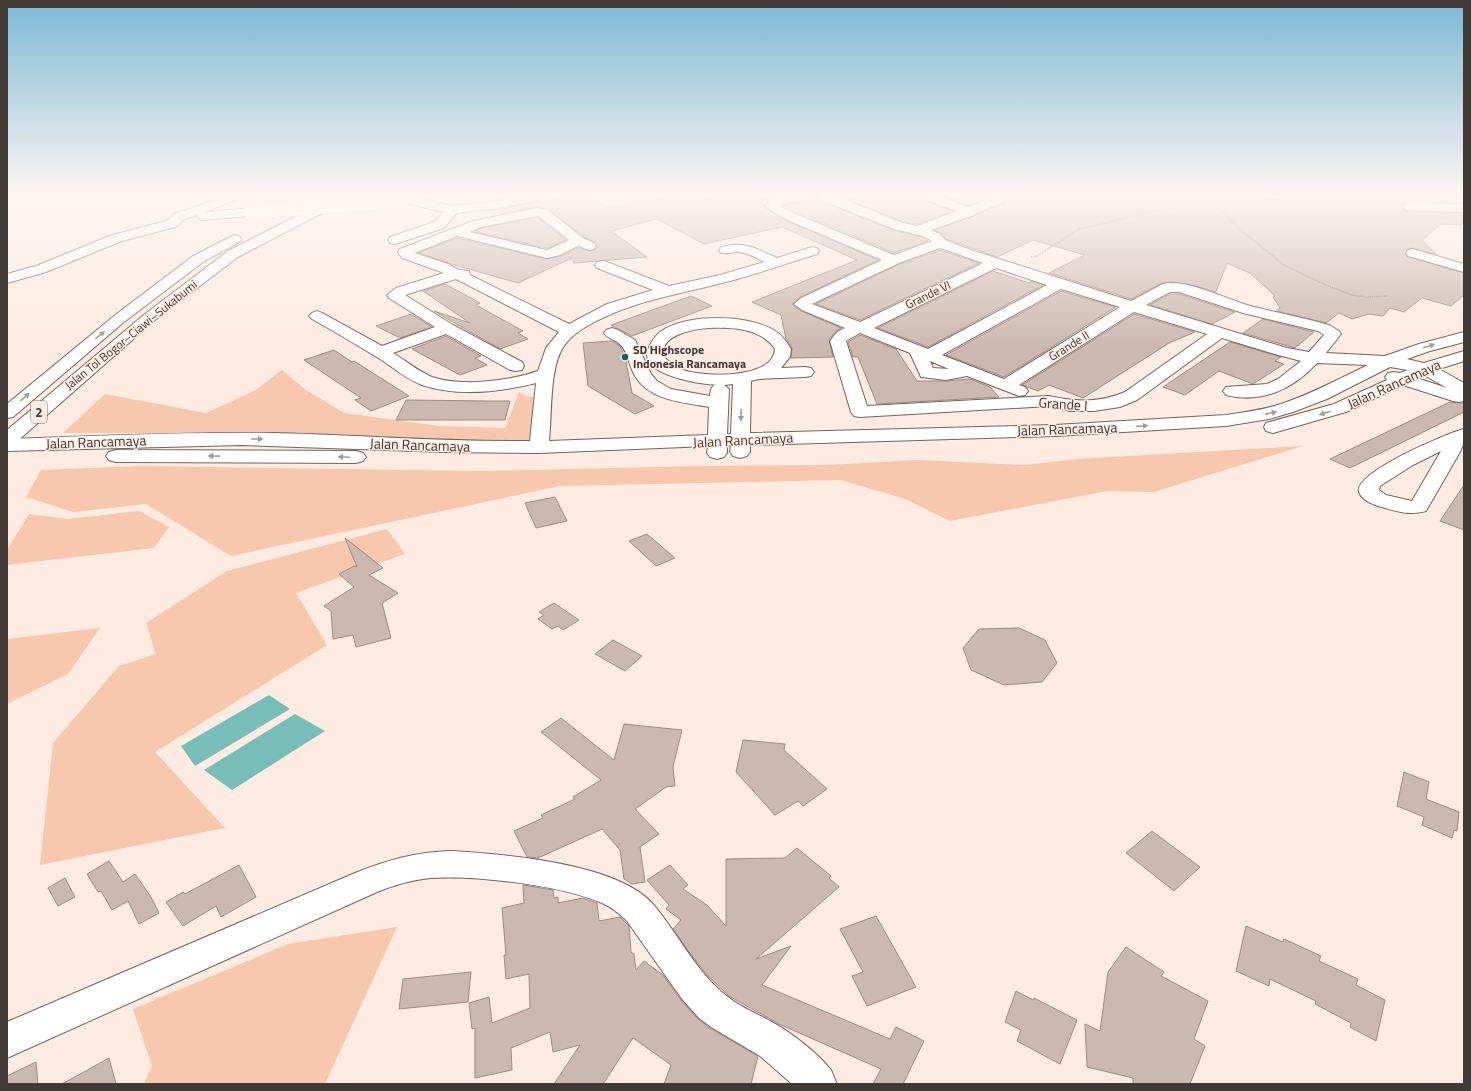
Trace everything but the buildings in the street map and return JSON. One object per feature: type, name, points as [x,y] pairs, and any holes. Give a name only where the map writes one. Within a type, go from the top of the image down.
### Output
[{"type":"main road","points":[[7,279],[41,269],[98,246]]},
{"type":"main road","name":"Jalan Tol Bogor–Ciawi–Sukabumi","points":[[7,413],[119,319],[198,259],[222,246]]},
{"type":"main road","name":"Jalan Tol Bogor–Ciawi–Sukabumi","points":[[7,440],[70,384],[150,317],[233,254],[249,246]]},
{"type":"main road","points":[[420,246],[405,252],[407,255],[437,265],[457,274],[570,331]]},
{"type":"main road","points":[[513,246],[547,254],[577,246]]},
{"type":"main road","points":[[861,246],[894,260]]},
{"type":"main road","points":[[912,246],[894,260],[803,302],[804,306],[923,352],[1059,284]]},
{"type":"main road","points":[[956,246],[996,262],[1059,284],[1284,352],[1312,358],[1353,360],[1381,365],[1426,369],[1464,390]]},
{"type":"main road","points":[[726,250],[735,247],[742,247],[774,262]]},
{"type":"main road","points":[[539,447],[546,374],[554,347],[570,331],[602,311],[626,302],[727,277],[812,251]]},
{"type":"main road","points":[[1413,253],[1464,268]]},
{"type":"main road","name":"Grande VI","points":[[860,412],[838,342],[840,338],[846,333],[861,328],[996,262]]},
{"type":"main road","points":[[602,265],[668,291]]},
{"type":"main road","points":[[457,274],[401,290],[394,296],[447,328],[516,366]]},
{"type":"main road","name":"Grande II","points":[[1006,385],[1164,288],[1176,287],[1248,310],[1318,327],[1334,334],[1312,358]]},
{"type":"main road","points":[[317,316],[381,352],[415,375],[437,384],[511,384],[546,374]]},
{"type":"main road","points":[[751,376],[773,366],[781,358],[783,349],[779,340],[774,336],[754,327],[717,322],[698,324],[667,335],[658,343],[655,352],[658,361],[668,369],[683,375],[702,379],[721,380],[805,372]]},
{"type":"main road","points":[[381,352],[447,328]]},
{"type":"main road","points":[[612,333],[629,343],[643,375],[651,385],[666,393],[718,403]]},
{"type":"main road","name":"Grande I","points":[[860,412],[1049,402],[1082,407],[1105,405],[1122,401],[1220,333]]},
{"type":"main road","name":"Jalan Rancamaya","points":[[740,446],[846,435],[1084,430],[1227,420],[1261,415],[1290,408],[1419,348],[1464,337]]},
{"type":"main road","points":[[923,352],[924,368],[927,373],[946,375],[969,371],[1049,402]]},
{"type":"main road","name":"Jalan Rancamaya","points":[[7,445],[78,442],[267,439],[454,446],[718,447],[1094,442],[1183,438],[1226,434],[1282,425],[1324,414],[1355,402],[1426,369],[1464,356]]},
{"type":"main road","points":[[1232,391],[1264,390],[1286,383],[1312,358]]},
{"type":"main road","points":[[1381,365],[1401,380],[1464,398]]},
{"type":"main road","points":[[740,446],[751,376]]},
{"type":"main road","points":[[718,447],[718,403],[721,380]]},
{"type":"main road","name":"Jalan Rancamaya","points":[[7,458],[63,456],[333,456],[461,459],[606,458],[718,447]]},
{"type":"main road","points":[[7,1040],[345,891],[383,876],[411,868],[432,865],[451,865],[514,870],[556,876],[600,888],[624,898],[640,913],[691,983],[713,1008],[780,1048],[818,1084]]},
{"type":"path","points":[[996,262],[1010,257],[1037,256],[1053,246]]},
{"type":"path","points":[[1260,246],[1284,265],[1328,286],[1352,295],[1366,297],[1387,296]]},
{"type":"shaded area","points":[[282,370],[306,390],[344,413],[439,426],[505,428],[519,392],[528,397],[539,397],[529,442],[175,433],[63,433],[105,394],[206,413],[254,391]]},
{"type":"shaded area","points":[[1303,446],[1154,492],[1107,491],[950,521],[905,499],[841,480],[560,486],[231,556],[146,504],[73,512],[26,497],[41,470],[142,466],[481,471],[699,466],[827,465],[919,460],[1026,465],[1077,459]]},
{"type":"shaded area","points":[[139,511],[169,527],[154,548],[7,565],[7,550],[29,514],[68,519]]},
{"type":"shaded area","points":[[387,529],[405,554],[296,593],[327,645],[155,752],[225,828],[40,865],[53,743],[119,666],[156,654],[146,623],[227,571]]},
{"type":"shaded area","points":[[100,628],[68,674],[7,704],[7,639]]},
{"type":"shaded area","points":[[397,927],[325,1084],[144,1084],[152,1066],[133,1009],[288,944]]},
{"type":"water","points":[[269,695],[290,709],[195,766],[181,746]]},
{"type":"water","points":[[295,714],[325,731],[232,790],[204,770]]},
{"type":"place","name":"SD Highscope Indonesia Rancamaya","points":[[625,357]]}]
